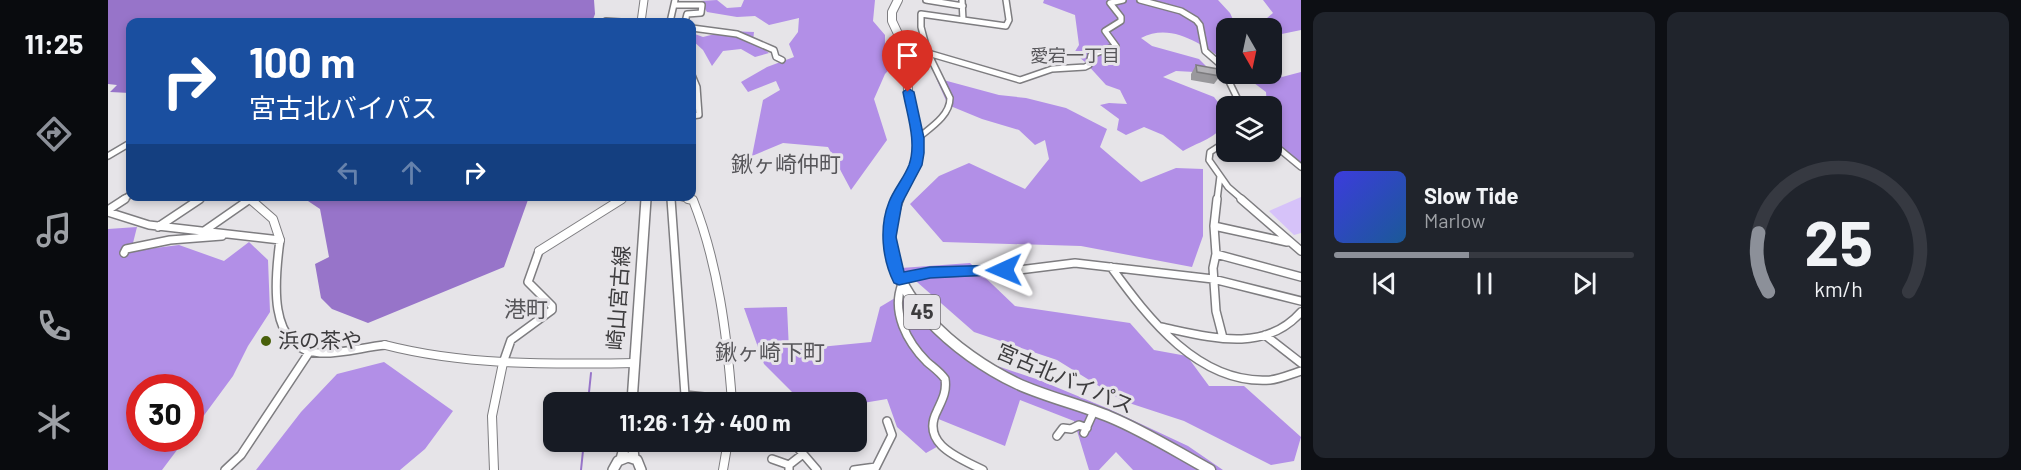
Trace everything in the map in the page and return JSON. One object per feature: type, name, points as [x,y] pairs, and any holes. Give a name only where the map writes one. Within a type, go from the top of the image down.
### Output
[{"type":"highway","name":"宮古北バイパス","points":[[898,0],[892,12],[892,21],[907,53],[908,92],[918,138],[915,165],[896,203],[889,237],[894,267],[915,305],[941,332],[977,361],[1016,383],[1094,411],[1148,436],[1210,470]]},
{"type":"main road","points":[[642,18],[644,0]]},
{"type":"main road","name":"崎山宮古線","points":[[633,392],[646,201]]},
{"type":"main road","points":[[613,470],[623,452]]},
{"type":"main road","points":[[621,459],[640,466]]},
{"type":"street","points":[[926,0],[963,6]]},
{"type":"street","points":[[962,0],[963,20]]},
{"type":"street","points":[[918,138],[949,111],[952,98],[933,68],[921,27],[921,14],[1006,26],[1009,20],[1006,0]]},
{"type":"street","points":[[928,53],[1020,80],[1033,79],[1052,69],[1084,68],[1089,65],[1091,55],[1116,46],[1106,31],[1121,21],[1121,17],[1110,3],[1123,0]]},
{"type":"street","points":[[1140,0],[1181,11],[1196,20],[1200,26],[1205,51],[1221,65],[1236,96]]},
{"type":"street","points":[[934,1],[935,15]]},
{"type":"street","points":[[671,18],[675,2],[702,5],[701,13],[687,14],[686,18]]},
{"type":"street","points":[[696,29],[737,34],[774,50],[776,57],[782,60]]},
{"type":"street","points":[[696,87],[699,115],[696,115]]},
{"type":"street","points":[[108,156],[126,145]]},
{"type":"street","points":[[1216,148],[1210,152],[1208,157],[1228,187],[1288,242],[1301,251]]},
{"type":"street","points":[[1282,151],[1301,167]]},
{"type":"street","points":[[1220,176],[1214,226],[1216,255],[1213,279],[1216,311],[1223,338]]},
{"type":"street","points":[[126,198],[108,211],[130,221],[158,227],[280,240]]},
{"type":"street","points":[[158,227],[197,201]]},
{"type":"street","points":[[204,231],[244,201]]},
{"type":"street","points":[[252,201],[272,214],[279,228],[277,258],[280,311],[286,335],[296,346],[320,353],[385,345],[411,352],[502,363],[634,363]]},
{"type":"street","points":[[494,470],[490,437],[492,406],[502,363],[511,339],[552,310],[552,306],[528,282],[538,251],[618,201]]},
{"type":"street","points":[[671,201],[685,392]]},
{"type":"street","points":[[693,201],[704,225],[712,259],[731,371],[732,392]]},
{"type":"street","points":[[1214,226],[1288,242]]},
{"type":"street","points":[[1272,226],[1274,240]]},
{"type":"street","points":[[124,253],[126,249],[170,240],[237,234]]},
{"type":"street","points":[[1216,255],[1301,277]]},
{"type":"street","points":[[983,470],[945,449],[935,437],[932,424],[944,393],[945,382],[942,375],[924,357],[900,316],[897,298],[901,282],[930,273],[1019,270],[1075,263],[1213,279],[1301,301]]},
{"type":"street","points":[[1111,267],[1132,297],[1160,327],[1200,361],[1231,378],[1268,381],[1301,371]]},
{"type":"street","points":[[1160,327],[1223,338],[1264,335],[1276,333],[1301,312]]},
{"type":"street","points":[[1264,335],[1301,363]]},
{"type":"street","points":[[225,470],[241,454],[310,351]]},
{"type":"street","points":[[1057,436],[1063,428],[1071,429],[1078,425],[1086,431],[1094,411]]},
{"type":"street","points":[[854,470],[875,469],[892,435],[887,421]]},
{"type":"street","points":[[723,470],[726,452]]},
{"type":"street","points":[[772,459],[789,467],[803,454],[817,470]]},
{"type":"shaded area","points":[[108,0],[594,0],[594,18],[126,18],[126,93],[110,92],[117,85],[108,84]]},
{"type":"shaded area","points":[[717,0],[727,8],[741,7],[744,0],[875,0],[873,21],[885,35],[885,48],[897,61],[885,74],[874,99],[887,140],[851,190],[828,147],[783,143],[752,156],[763,100],[780,90],[776,81],[748,92],[741,82],[767,67],[794,57],[789,44],[798,32],[799,18],[769,25],[755,16],[737,17],[707,12],[700,1]]},
{"type":"shaded area","points":[[1044,0],[1218,0],[1232,18],[1216,18],[1216,55],[1197,43],[1175,34],[1153,34],[1141,38],[1152,46],[1199,59],[1213,73],[1176,71],[1163,77],[1214,97],[1216,100],[1216,134],[1183,151],[1163,135],[1144,127],[1126,135],[1117,130],[1119,119],[1100,105],[1127,104],[1120,90],[1106,85],[1074,53],[1079,45],[1075,15],[1043,3]]},
{"type":"shaded area","points":[[1263,0],[1301,0],[1301,30],[1282,34],[1282,18],[1267,18],[1273,13]]},
{"type":"shaded area","points":[[727,31],[754,32],[753,41],[769,53],[755,57],[741,49],[723,51],[712,66],[703,50],[696,44],[696,34],[703,37]]},
{"type":"shaded area","points":[[1301,72],[1301,165],[1282,147],[1282,96],[1266,96],[1266,92],[1255,84],[1282,84],[1282,77]]},
{"type":"shaded area","points":[[936,78],[999,95],[1026,98],[1066,108],[1107,129],[1100,147],[1141,182],[1176,168],[1203,169],[1203,236],[1192,267],[1081,246],[943,242],[910,204],[939,176],[969,163],[1025,189],[1049,159],[1045,140],[1035,145],[1019,130],[982,119],[948,105]]},
{"type":"shaded area","points":[[1301,197],[1301,233],[1294,235],[1269,211]]},
{"type":"shaded area","points":[[308,201],[528,201],[504,267],[368,323],[332,309],[321,298],[315,264],[329,257],[320,209]]},
{"type":"shaded area","points":[[137,227],[131,251],[179,245],[224,261],[249,242],[268,260],[270,312],[248,346],[233,376],[204,415],[204,374],[126,374],[126,452],[176,452],[162,470],[108,470],[108,229]]},
{"type":"shaded area","points":[[970,263],[1015,306],[1130,323],[1154,350],[1187,356],[1209,386],[1244,386],[1301,437],[1294,461],[1271,465],[1184,421],[1123,401],[1057,360],[974,332],[901,268]]},
{"type":"shaded area","points":[[910,289],[962,354],[1039,380],[1109,409],[1188,446],[1223,470],[1133,470],[1116,452],[1099,470],[1089,470],[1074,421],[1020,400],[1005,446],[931,416],[942,444],[926,453],[897,427],[887,399],[867,402],[867,392],[792,392],[764,364],[744,308],[787,307],[789,350],[871,342],[880,307]]},
{"type":"shaded area","points":[[384,362],[453,411],[425,449],[400,470],[256,470],[301,412],[337,374]]},
{"type":"building","points":[[1196,65],[1216,69],[1216,75],[1197,72]]},
{"type":"waterway","points":[[589,392],[591,373]]},
{"type":"waterway","points":[[581,470],[583,452]]},
{"type":"place","name":"浜の茶や","points":[[266,341]]},
{"type":"district","name":"愛宕一丁目","points":[[1075,56]]},
{"type":"district","name":"鍬ヶ崎仲町","points":[[786,164]]},
{"type":"district","name":"港町","points":[[526,309]]},
{"type":"district","name":"鍬ヶ崎下町","points":[[770,352]]},
{"type":"route","points":[[908,92],[918,138],[918,153],[915,165],[900,191],[889,237],[894,267],[899,279],[930,273],[1004,270]]}]
